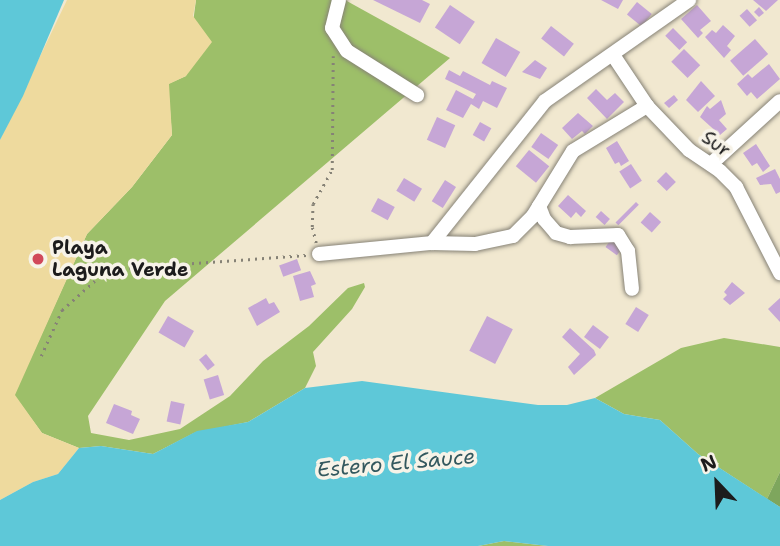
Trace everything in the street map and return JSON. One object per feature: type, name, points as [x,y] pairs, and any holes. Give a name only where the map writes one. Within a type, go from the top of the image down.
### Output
[{"type":"street","points":[[340,0],[332,28],[347,51],[417,95]]},
{"type":"street","points":[[432,243],[545,101],[689,0]]},
{"type":"street","name":"Sur","points":[[613,55],[647,106],[689,150],[728,178],[743,197],[766,251],[780,273]]},
{"type":"street","points":[[710,164],[780,102]]},
{"type":"street","points":[[319,254],[432,243],[475,244],[513,236],[539,206],[573,151],[647,106]]},
{"type":"street","points":[[539,206],[544,219],[556,233],[570,237],[618,235],[628,251],[632,289]]},
{"type":"path","points":[[41,356],[62,310],[108,269],[319,254],[312,227],[313,204],[332,170],[333,56]]},
{"type":"green space","points":[[196,0],[345,0],[450,58],[165,301],[88,416],[91,433],[129,440],[180,429],[230,396],[263,361],[309,326],[348,288],[364,283],[365,287],[352,309],[313,352],[316,366],[305,388],[248,422],[194,433],[153,454],[101,446],[79,448],[42,433],[14,395],[87,234],[132,187],[172,135],[168,84],[186,76]]},
{"type":"green space","points":[[724,338],[780,347],[780,472],[767,499],[698,454],[660,420],[624,414],[595,398],[681,348]]},
{"type":"green space","points":[[780,472],[780,507],[767,499]]},
{"type":"green space","points":[[504,541],[548,546],[478,546]]},
{"type":"sand","name":"Playa Laguna Verde","points":[[67,0],[196,0],[193,16],[212,42],[186,76],[169,84],[172,135],[132,187],[87,234],[15,395],[42,433],[79,448],[58,474],[33,482],[0,500],[0,140]]},
{"type":"water","points":[[0,0],[64,0],[23,96],[0,140]]},
{"type":"water","name":"Estero El Sauce","points":[[362,381],[538,405],[567,405],[595,398],[624,414],[660,420],[698,454],[780,507],[780,546],[548,546],[504,541],[478,546],[0,546],[0,500],[33,482],[58,474],[79,448],[101,446],[153,454],[197,431],[248,422],[305,388]]},
{"type":"building","points":[[373,0],[422,0],[430,4],[420,23]]},
{"type":"building","points":[[601,0],[623,0],[618,9]]},
{"type":"building","points":[[753,0],[778,0],[766,11]]},
{"type":"building","points":[[637,2],[652,14],[642,26],[627,14]]},
{"type":"building","points":[[450,5],[475,22],[460,44],[435,27]]},
{"type":"building","points":[[697,5],[711,21],[700,30],[703,33],[698,38],[681,19]]},
{"type":"building","points":[[759,7],[764,13],[759,17],[754,12]]},
{"type":"building","points":[[747,9],[757,20],[750,27],[740,16]]},
{"type":"building","points":[[723,25],[735,36],[727,46],[731,50],[724,58],[705,37],[712,30],[716,33]]},
{"type":"building","points":[[551,26],[574,44],[564,56],[541,39]]},
{"type":"building","points":[[673,28],[687,42],[679,50],[665,36]]},
{"type":"building","points":[[496,38],[520,52],[506,77],[482,63]]},
{"type":"building","points":[[755,39],[768,54],[743,76],[730,61]]},
{"type":"building","points":[[684,49],[700,65],[688,78],[671,62]]},
{"type":"building","points":[[535,60],[547,68],[540,79],[522,72]]},
{"type":"building","points":[[769,64],[780,79],[757,99],[751,92],[747,96],[737,84],[748,74],[752,78]]},
{"type":"building","points":[[449,70],[460,76],[463,71],[490,85],[492,81],[507,88],[497,108],[483,101],[479,109],[471,104],[463,118],[446,110],[456,90],[473,99],[476,94],[445,79]]},
{"type":"building","points":[[701,81],[715,96],[698,112],[686,100]]},
{"type":"building","points":[[596,89],[607,100],[615,93],[624,102],[607,119],[587,98]]},
{"type":"building","points":[[674,95],[678,100],[669,108],[664,103]]},
{"type":"building","points":[[721,100],[726,114],[719,120],[727,129],[720,135],[700,117],[707,106],[710,109]]},
{"type":"building","points":[[578,113],[593,126],[585,134],[582,131],[572,139],[562,128]]},
{"type":"building","points":[[437,117],[455,125],[445,148],[427,140]]},
{"type":"building","points":[[480,122],[491,128],[484,141],[473,135]]},
{"type":"building","points":[[541,133],[558,145],[548,159],[531,147]]},
{"type":"building","points":[[617,141],[629,161],[621,166],[619,162],[615,164],[606,148]]},
{"type":"building","points":[[756,144],[770,166],[763,172],[757,163],[752,166],[743,153]]},
{"type":"building","points":[[529,150],[549,166],[536,183],[516,166]]},
{"type":"building","points":[[631,164],[642,181],[630,188],[619,172]]},
{"type":"building","points":[[775,169],[780,179],[780,192],[776,194],[771,184],[760,185],[756,178]]},
{"type":"building","points":[[666,172],[676,182],[667,191],[657,181]]},
{"type":"building","points":[[404,178],[422,189],[414,202],[396,191]]},
{"type":"building","points":[[445,180],[456,187],[443,208],[432,201]]},
{"type":"building","points":[[568,195],[586,211],[581,217],[576,212],[571,218],[558,206]]},
{"type":"building","points":[[378,198],[395,207],[388,220],[371,211]]},
{"type":"building","points":[[636,202],[639,205],[618,225],[615,223]]},
{"type":"building","points":[[601,211],[610,219],[605,225],[596,217]]},
{"type":"building","points":[[650,212],[661,222],[652,232],[641,222]]},
{"type":"building","points":[[612,238],[623,246],[617,255],[606,247]]},
{"type":"building","points":[[297,259],[301,270],[283,277],[279,265]]},
{"type":"building","points":[[310,271],[316,284],[311,286],[314,297],[300,301],[293,276]]},
{"type":"building","points":[[732,282],[745,293],[730,305],[723,299],[727,295],[724,292]]},
{"type":"building","points":[[266,298],[269,304],[274,302],[280,312],[257,326],[248,308]]},
{"type":"building","points":[[780,298],[780,322],[768,309]]},
{"type":"building","points":[[636,307],[649,315],[638,332],[625,324]]},
{"type":"building","points":[[168,316],[194,331],[184,347],[158,332]]},
{"type":"building","points":[[487,316],[513,329],[495,364],[469,351]]},
{"type":"building","points":[[593,325],[609,337],[600,349],[584,337]]},
{"type":"building","points":[[570,328],[596,355],[574,375],[568,367],[580,354],[562,337]]},
{"type":"building","points":[[206,354],[215,365],[208,371],[199,360]]},
{"type":"building","points":[[218,375],[224,395],[210,399],[204,379]]},
{"type":"building","points":[[171,401],[185,404],[180,424],[167,422]]},
{"type":"building","points":[[114,404],[132,411],[131,415],[140,419],[133,434],[106,423]]},
{"type":"place","name":"Playa Laguna Verde","points":[[38,259]]}]
